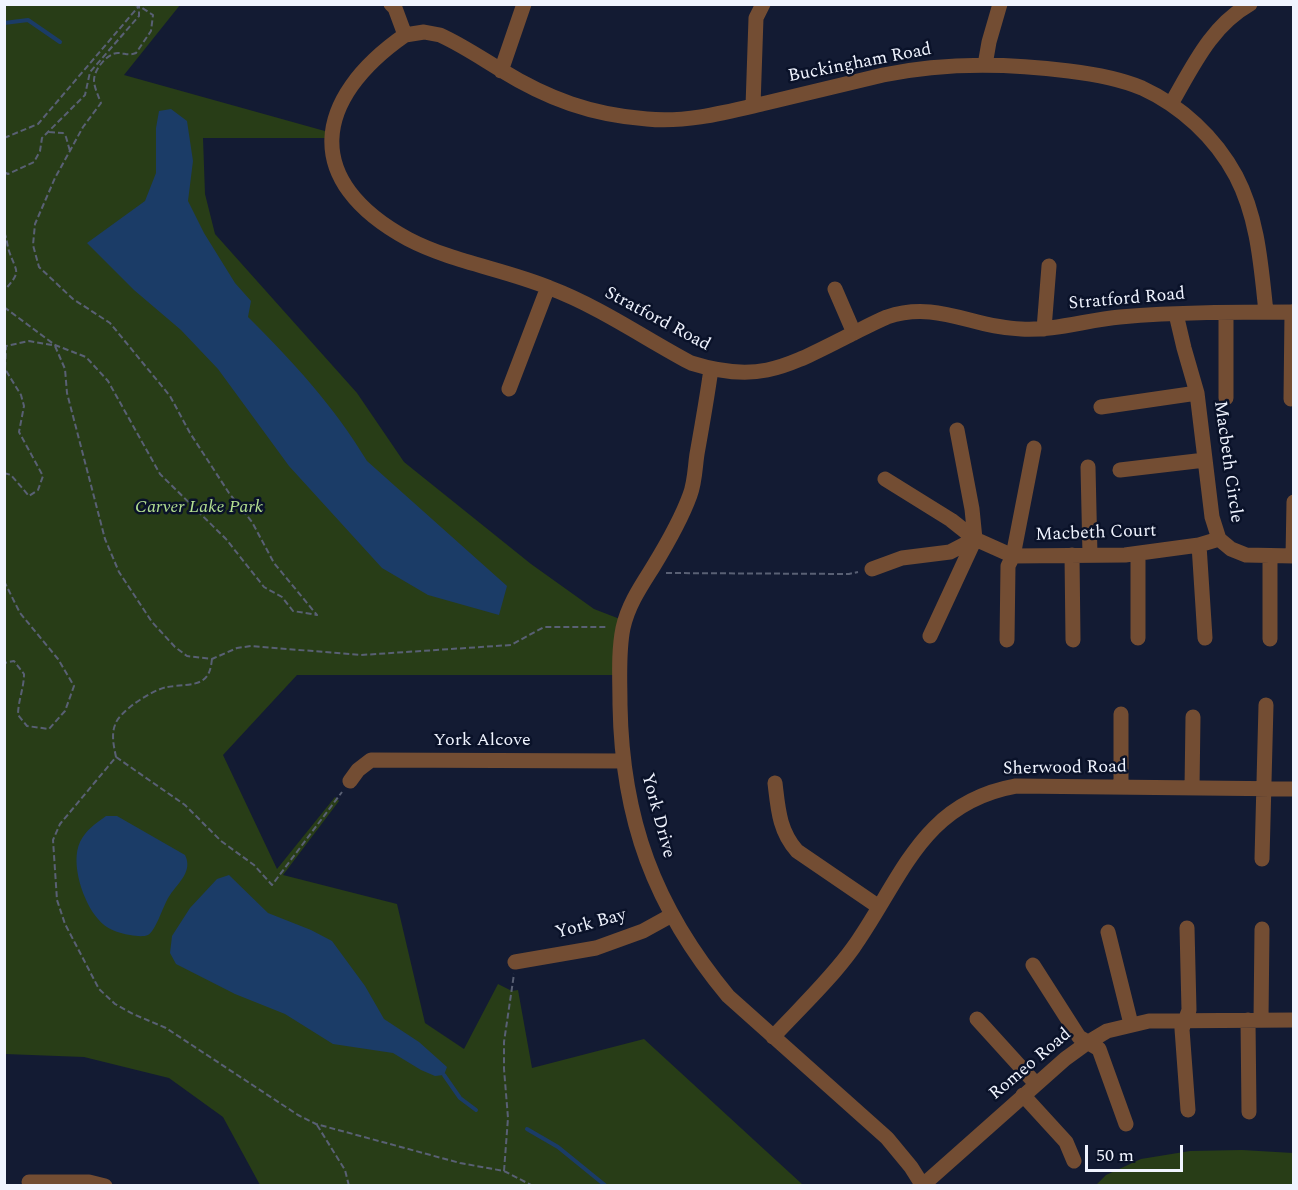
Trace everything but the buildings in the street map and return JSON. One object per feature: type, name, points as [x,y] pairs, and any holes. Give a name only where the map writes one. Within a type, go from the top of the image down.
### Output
[{"type":"street","points":[[390,4],[394,8],[405,35]]},
{"type":"street","points":[[501,71],[524,4]]},
{"type":"street","points":[[753,106],[756,18],[763,4]]},
{"type":"street","points":[[985,65],[1000,4]]},
{"type":"street","points":[[1171,104],[1208,42],[1221,25],[1250,4]]},
{"type":"street","name":"Buckingham Road","points":[[405,35],[424,32],[440,34],[501,71],[558,100],[590,111],[619,116],[675,120],[724,113],[905,72],[946,66],[1042,67],[1117,79],[1140,87],[1171,104],[1204,132],[1222,154],[1242,189],[1253,220],[1266,312]]},
{"type":"street","name":"Stratford Road","points":[[405,35],[367,67],[348,91],[336,114],[331,138],[332,155],[336,172],[346,188],[363,206],[408,239],[548,287],[595,309],[691,363],[711,369],[751,373],[772,370],[797,362],[887,317],[926,310],[1020,330],[1044,329],[1100,319],[1176,314],[1293,312]]},
{"type":"street","points":[[1044,329],[1049,266]]},
{"type":"street","points":[[509,389],[548,287]]},
{"type":"street","points":[[836,289],[854,333]]},
{"type":"street","points":[[1291,399],[1293,312]]},
{"type":"street","points":[[1226,313],[1226,398]]},
{"type":"street","name":"Macbeth Circle","points":[[1176,314],[1197,393],[1212,518],[1219,539],[1231,549],[1246,555],[1293,556]]},
{"type":"street","name":"York Drive","points":[[711,369],[691,492],[675,530],[632,601],[623,626],[620,675],[623,761],[628,797],[637,833],[672,915],[709,972],[728,996],[887,1138],[923,1185]]},
{"type":"street","points":[[1101,407],[1197,393]]},
{"type":"street","points":[[930,636],[975,539],[972,509],[957,430]]},
{"type":"street","points":[[1007,640],[1008,566],[1013,556],[1034,448]]},
{"type":"street","points":[[1120,470],[1205,460]]},
{"type":"street","points":[[1088,467],[1090,555]]},
{"type":"street","name":"Macbeth Court","points":[[885,479],[951,520],[975,539],[1013,556],[1138,554],[1199,545],[1219,539]]},
{"type":"street","points":[[1293,502],[1293,556]]},
{"type":"street","points":[[872,569],[902,558],[950,552],[975,539]]},
{"type":"street","points":[[1199,545],[1205,638]]},
{"type":"street","points":[[1138,554],[1138,638]]},
{"type":"street","points":[[1072,555],[1073,639]]},
{"type":"street","points":[[1270,556],[1270,639]]},
{"type":"street","points":[[1262,859],[1266,705]]},
{"type":"street","points":[[1121,714],[1121,787]]},
{"type":"street","points":[[1192,788],[1193,717]]},
{"type":"street","name":"York Alcove","points":[[350,781],[358,770],[371,760],[623,761]]},
{"type":"street","points":[[775,783],[782,825],[788,842],[797,851],[879,907]]},
{"type":"street","name":"Sherwood Road","points":[[773,1037],[840,964],[918,845],[953,812],[973,799],[992,790],[1016,786],[1293,789]]},
{"type":"street","name":"York Bay","points":[[515,962],[596,948],[643,931],[672,915]]},
{"type":"street","points":[[1187,928],[1189,1010],[1182,1029],[1188,1110]]},
{"type":"street","points":[[1249,1112],[1262,929]]},
{"type":"street","points":[[1108,932],[1131,1024]]},
{"type":"street","points":[[1033,965],[1079,1037],[1098,1049],[1126,1124]]},
{"type":"street","points":[[977,1018],[1036,1084]]},
{"type":"street","name":"Romeo Road","points":[[923,1185],[1036,1084],[1087,1043],[1107,1031],[1149,1020],[1293,1020]]},
{"type":"street","points":[[1023,1095],[1066,1142],[1074,1161]]},
{"type":"street","points":[[29,1182],[88,1182],[105,1185]]},
{"type":"path","points":[[4,473],[11,475],[29,496],[38,490],[43,476],[19,432],[24,406],[21,395],[5,369],[6,346],[29,341],[55,345],[86,357],[108,381],[160,474],[214,526],[264,587],[282,597],[293,611],[317,615],[274,563],[252,522],[229,493],[190,433],[170,396],[110,323],[73,299],[39,267],[33,245],[35,224],[55,178],[83,127],[101,103],[95,85],[96,72],[112,54],[119,53],[126,56],[136,53],[151,31],[153,15],[140,5],[132,4]]},
{"type":"path","points":[[4,172],[8,174],[34,162],[40,151],[42,138],[85,95],[90,72],[139,16],[140,5]]},
{"type":"path","points":[[4,138],[38,124],[140,5]]},
{"type":"path","points":[[48,133],[58,131],[63,133],[70,151]]},
{"type":"path","points":[[4,232],[16,264],[16,277],[4,291]]},
{"type":"path","points":[[4,307],[55,345],[65,369],[67,393],[105,539],[119,572],[152,622],[174,647],[187,656],[212,659],[237,648],[251,646],[361,655],[511,645],[544,627],[623,626]]},
{"type":"path","points":[[652,568],[668,573],[690,574],[849,574],[872,569]]},
{"type":"path","points":[[4,581],[20,614],[58,659],[74,686],[65,711],[49,729],[27,726],[18,715],[18,703],[24,689],[24,674],[14,662],[4,663]]},
{"type":"path","points":[[212,659],[210,672],[202,681],[163,687],[142,698],[127,710],[115,723],[113,737],[116,757],[184,806],[221,841],[254,865],[272,885],[350,781]]},
{"type":"path","points":[[116,757],[60,824],[53,840],[57,900],[65,924],[99,989],[115,1004],[166,1028],[298,1115],[316,1124],[460,1163],[504,1172],[533,1185]]},
{"type":"path","points":[[504,1172],[507,1118],[504,1042],[515,962]]},
{"type":"path","points":[[316,1124],[345,1170],[349,1185]]},
{"type":"green space","name":"Carver Lake Park","points":[[5,5],[180,5],[124,75],[332,133],[331,138],[203,138],[205,194],[215,234],[357,393],[404,462],[531,564],[594,609],[625,621],[619,675],[297,675],[223,755],[277,869],[335,797],[339,801],[283,875],[397,904],[425,1023],[464,1049],[498,984],[512,991],[518,990],[532,1068],[644,1039],[803,1185],[260,1185],[223,1117],[169,1078],[84,1057],[5,1054]]},
{"type":"green space","points":[[1242,1150],[1293,1153],[1293,1185],[1096,1185],[1106,1175],[1141,1159],[1190,1151]]},
{"type":"water","points":[[171,109],[187,121],[193,161],[188,201],[204,233],[235,283],[251,301],[248,317],[312,385],[341,421],[367,461],[507,586],[499,615],[428,595],[382,568],[289,466],[218,369],[181,330],[134,290],[87,243],[145,201],[156,173],[156,128],[159,111]]},
{"type":"water","points":[[106,816],[117,816],[185,855],[186,871],[148,935],[130,935],[108,928],[93,912],[83,893],[77,871],[77,851],[85,834]]},
{"type":"water","points":[[229,875],[268,913],[332,941],[365,986],[384,1019],[419,1042],[447,1067],[444,1075],[435,1076],[421,1070],[393,1053],[333,1044],[285,1014],[235,994],[176,964],[170,953],[172,936],[190,908],[217,879]]},
{"type":"waterway","points":[[4,23],[28,20],[60,42]]},
{"type":"waterway","points":[[444,1075],[460,1098],[476,1110]]},
{"type":"waterway","points":[[527,1129],[558,1147],[606,1186]]}]
